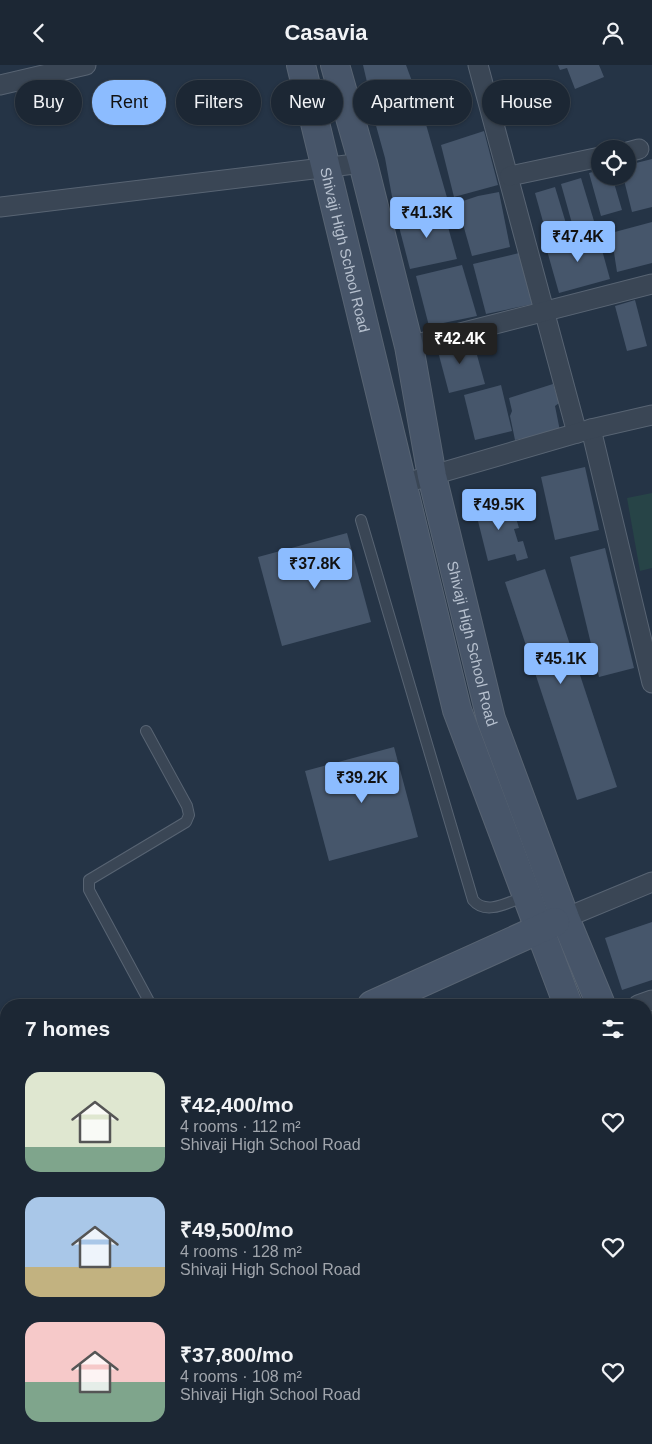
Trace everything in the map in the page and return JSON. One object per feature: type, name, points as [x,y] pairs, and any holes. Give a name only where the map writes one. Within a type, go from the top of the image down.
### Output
[{"type":"street","points":[[0,85],[86,65]]},
{"type":"street","name":"Shivaji High School Road","points":[[302,65],[457,710],[566,999]]},
{"type":"street","name":"Shivaji High School Road","points":[[335,65],[363,163],[408,346],[432,476],[491,719],[565,918],[599,999]]},
{"type":"street","points":[[478,65],[546,312],[584,431],[652,683]]},
{"type":"street","points":[[510,176],[591,159]]},
{"type":"street","points":[[0,207],[327,169],[363,163]]},
{"type":"street","points":[[408,346],[652,284]]},
{"type":"street","points":[[402,484],[584,431],[652,415]]},
{"type":"street","points":[[385,999],[565,918],[652,882]]},
{"type":"lane","points":[[362,520],[472,900],[478,906],[485,908],[496,907],[527,896]]},
{"type":"lane","points":[[146,731],[187,806],[189,815],[186,822],[89,880],[88,884],[89,890],[147,999]]},
{"type":"green space","points":[[652,493],[652,568],[640,571],[627,498]]},
{"type":"building","points":[[363,65],[406,65],[412,80],[366,80]]},
{"type":"building","points":[[558,65],[599,65],[604,77],[575,89],[567,68],[560,70]]},
{"type":"building","points":[[376,125],[426,125],[448,201],[395,213],[385,158]]},
{"type":"building","points":[[484,131],[498,185],[454,197],[441,145]]},
{"type":"building","points":[[652,159],[652,207],[632,212],[625,185],[636,185],[636,163]]},
{"type":"building","points":[[581,178],[594,221],[573,227],[561,184]]},
{"type":"building","points":[[592,185],[615,185],[622,210],[601,216]]},
{"type":"building","points":[[555,187],[568,230],[547,236],[535,193]]},
{"type":"building","points":[[499,192],[510,247],[472,256],[457,203]]},
{"type":"building","points":[[443,209],[457,259],[410,269],[397,219]]},
{"type":"building","points":[[652,222],[652,263],[617,272],[611,233]]},
{"type":"building","points":[[597,232],[610,279],[559,293],[546,247]]},
{"type":"building","points":[[519,253],[533,304],[486,314],[473,264]]},
{"type":"building","points":[[462,265],[477,316],[429,326],[416,276]]},
{"type":"building","points":[[635,300],[647,346],[627,351],[615,306]]},
{"type":"building","points":[[472,337],[485,384],[449,393],[436,344]]},
{"type":"building","points":[[553,384],[559,403],[555,406],[560,431],[515,440],[510,416],[512,411],[509,398]]},
{"type":"building","points":[[501,385],[512,431],[475,440],[464,395]]},
{"type":"building","points":[[585,467],[599,530],[555,540],[541,477]]},
{"type":"building","points":[[502,498],[512,516],[515,515],[519,528],[514,529],[518,542],[523,541],[528,558],[517,561],[515,554],[488,561],[474,505]]},
{"type":"building","points":[[347,533],[371,622],[282,646],[258,557]]},
{"type":"building","points":[[605,548],[634,668],[599,677],[570,557]]},
{"type":"building","points":[[545,569],[617,787],[577,800],[505,582]]},
{"type":"building","points":[[394,747],[418,837],[329,861],[305,771]]},
{"type":"building","points":[[652,922],[652,980],[622,990],[605,938]]}]
